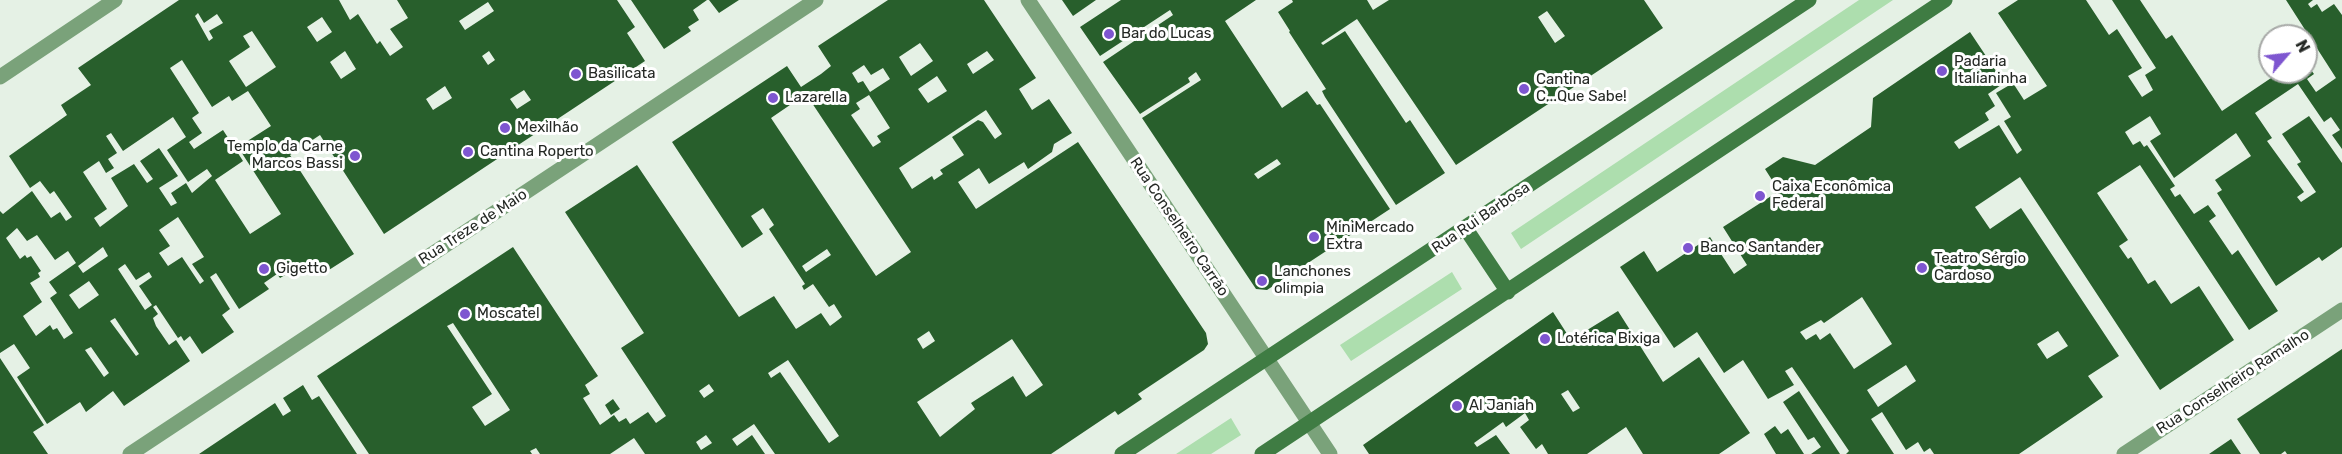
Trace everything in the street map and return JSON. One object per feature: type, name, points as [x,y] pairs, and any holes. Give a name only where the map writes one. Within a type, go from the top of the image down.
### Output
[{"type":"main road","name":"Rua Rui Barbosa","points":[[1122,454],[1466,229],[1809,0]]},
{"type":"main road","points":[[1262,454],[1945,0]]},
{"type":"main road","points":[[1466,229],[1508,292]]},
{"type":"street","points":[[0,77],[116,0]]},
{"type":"street","name":"Rua Treze de Maio","points":[[130,454],[816,0]]},
{"type":"street","name":"Rua Conselheiro Carrão","points":[[1028,0],[1330,454]]},
{"type":"street","name":"Rua Conselheiro Ramalho","points":[[2124,454],[2342,310]]},
{"type":"green space","points":[[1859,0],[1893,0],[1521,249],[1511,233]]},
{"type":"green space","points":[[1452,272],[1462,289],[1351,361],[1340,345]]},
{"type":"green space","points":[[1231,418],[1241,435],[1211,454],[1176,454]]},
{"type":"building","points":[[179,0],[339,0],[350,20],[358,14],[377,44],[380,41],[390,56],[403,47],[390,29],[408,18],[397,0],[617,0],[635,27],[627,33],[645,61],[384,234],[320,135],[290,155],[354,254],[321,275],[311,260],[280,278],[277,274],[264,283],[269,289],[239,309],[216,273],[210,277],[230,309],[222,315],[234,332],[202,354],[190,336],[184,341],[181,336],[178,338],[156,305],[153,307],[158,314],[153,318],[156,326],[169,345],[176,340],[190,361],[124,406],[113,391],[86,412],[80,402],[47,424],[17,377],[30,368],[14,344],[0,353],[0,211],[3,214],[32,191],[51,218],[60,212],[66,221],[72,217],[54,191],[50,194],[40,181],[30,188],[9,156],[67,115],[61,105],[91,85],[78,68]],"holes":[[[488,2],[494,11],[465,30],[459,21]],[[198,13],[204,23],[217,14],[223,23],[209,31],[213,38],[209,41],[195,16]],[[322,17],[332,32],[317,42],[307,27]],[[252,31],[276,67],[246,87],[229,61],[250,47],[243,36]],[[345,51],[356,69],[341,79],[330,62]],[[489,51],[495,60],[488,65],[482,56]],[[182,60],[212,107],[229,96],[232,101],[248,91],[271,126],[238,147],[281,214],[250,234],[215,180],[243,161],[223,130],[194,149],[189,142],[202,133],[192,118],[199,113],[170,68]],[[445,86],[452,98],[433,110],[426,99]],[[524,90],[531,100],[517,109],[510,99]],[[173,117],[186,137],[167,150],[188,182],[207,169],[212,176],[192,193],[186,183],[171,193],[177,203],[171,206],[159,188],[178,176],[159,148],[140,161],[153,179],[147,183],[134,164],[111,178],[128,206],[100,227],[94,218],[107,209],[83,172],[99,161],[106,173],[114,168],[108,159],[117,153],[106,136],[111,133],[123,151]],[[178,217],[204,257],[192,264],[204,281],[200,284],[182,257],[168,266],[159,253],[170,246],[159,230]],[[17,228],[27,241],[37,235],[55,260],[68,251],[76,263],[49,282],[57,293],[50,298],[73,333],[64,339],[57,328],[53,330],[50,325],[36,336],[23,316],[42,302],[30,283],[40,277],[38,273],[41,271],[31,256],[27,258],[25,255],[20,259],[6,238]],[[103,247],[108,256],[83,273],[78,266]],[[125,264],[136,280],[149,272],[152,277],[139,286],[152,305],[145,310],[118,269]],[[89,281],[99,295],[79,309],[69,295]],[[115,318],[139,354],[136,356],[110,321]],[[91,347],[109,373],[104,377],[85,350]]]},
{"type":"building","points":[[631,0],[707,0],[693,10],[699,20],[688,27],[691,31],[664,49]]},
{"type":"building","points":[[709,0],[739,0],[719,13]]},
{"type":"building","points":[[888,0],[984,0],[1036,78],[1019,89],[1032,110],[1049,99],[1072,133],[1054,144],[1052,152],[1028,169],[1024,162],[989,184],[979,168],[958,182],[976,209],[1078,142],[1206,333],[1208,344],[1204,350],[1138,394],[1142,399],[1118,415],[1115,411],[1051,454],[775,454],[754,424],[732,439],[737,446],[752,435],[765,454],[645,454],[634,438],[610,454],[540,454],[536,448],[530,451],[532,454],[369,454],[317,376],[513,247],[598,376],[585,385],[590,394],[583,398],[600,425],[614,415],[619,422],[626,418],[630,424],[648,412],[656,423],[666,416],[621,348],[644,333],[565,212],[637,165],[739,317],[774,296],[796,329],[821,313],[830,326],[842,317],[834,304],[829,307],[813,284],[804,290],[802,286],[805,284],[769,229],[774,225],[763,208],[751,216],[763,234],[742,248],[672,142],[787,66],[801,87],[821,74],[831,66],[818,46]],"holes":[[[920,43],[933,61],[911,76],[899,57]],[[987,51],[994,60],[973,74],[967,64]],[[864,65],[871,75],[883,68],[890,79],[870,92],[863,81],[858,83],[852,73]],[[937,76],[947,91],[928,103],[918,89]],[[806,94],[911,252],[876,276],[771,118]],[[869,95],[890,128],[877,136],[881,142],[873,147],[851,115],[860,109],[856,103]],[[986,110],[1002,134],[995,139],[983,122],[978,120],[952,137],[964,155],[940,170],[943,174],[934,180],[932,176],[912,189],[899,168]],[[827,249],[831,255],[806,272],[802,266]],[[453,323],[510,410],[485,426],[472,407],[492,394],[447,326]],[[929,331],[935,341],[923,349],[917,339]],[[1012,339],[1043,385],[1026,397],[1013,376],[971,403],[975,409],[940,437],[917,402]],[[788,360],[839,436],[829,443],[780,372],[771,378],[768,373]],[[709,384],[714,391],[704,398],[699,391]],[[706,435],[712,443],[701,450],[696,442]]]},
{"type":"building","name":"Bar do Lucas","points":[[1062,0],[1096,0],[1073,16]]},
{"type":"building","points":[[1121,0],[1256,0],[1225,21],[1282,108],[1307,91],[1317,105],[1320,104],[1390,209],[1267,290],[1256,289],[1142,118],[1201,80],[1196,72],[1188,78],[1190,82],[1140,114],[1103,62],[1173,15],[1170,10],[1100,56],[1080,27]],"holes":[[[1277,159],[1281,164],[1258,179],[1254,174]]]},
{"type":"building","points":[[1292,0],[1367,0],[1373,10],[1389,0],[1644,0],[1663,28],[1456,165],[1357,19],[1321,43],[1323,45],[1345,31],[1406,123],[1410,120],[1445,173],[1396,205],[1325,97],[1322,91],[1326,89],[1278,12],[1293,2]],"holes":[[[1547,11],[1565,36],[1555,43],[1538,17]]]},
{"type":"building","points":[[2018,0],[2086,0],[2109,35],[2117,29],[2142,68],[2128,76],[2142,97],[2153,90],[2145,75],[2156,68],[2112,0],[2140,0],[2166,39],[2172,35],[2222,111],[2262,84],[2298,84],[2255,113],[2272,138],[2267,141],[2304,192],[2297,197],[2301,202],[2316,192],[2297,164],[2301,162],[2282,134],[2309,116],[2342,163],[2342,247],[2322,261],[2319,257],[2276,286],[2217,193],[2222,190],[2215,180],[2251,156],[2236,133],[2174,178],[2150,141],[2161,134],[2150,116],[2125,132],[2133,145],[2140,141],[2144,147],[2147,145],[2175,186],[2170,189],[2175,197],[2180,194],[2194,214],[2208,205],[2216,216],[2209,221],[2232,255],[2238,250],[2278,311],[2249,330],[2140,165],[2097,193],[2128,240],[2119,246],[2128,259],[2131,257],[2148,284],[2155,280],[2171,304],[2199,286],[2234,340],[2160,390],[2020,177],[1975,207],[1990,229],[2021,208],[2119,356],[2088,376],[2103,397],[2019,454],[1934,454],[1930,448],[1924,452],[1918,442],[1906,450],[1882,412],[1871,419],[1894,454],[1846,454],[1849,451],[1792,367],[1785,371],[1794,385],[1768,399],[1743,360],[1724,373],[1697,332],[1674,348],[1620,267],[1644,251],[1657,272],[1710,237],[1734,274],[1747,265],[1723,227],[1779,191],[1765,169],[1783,157],[1815,165],[1871,127],[1873,98],[1970,32],[2004,83],[1988,94],[1995,106],[1985,113],[1989,120],[1954,142],[1959,149],[1999,125],[2017,154],[2022,150],[2004,121],[2011,117],[1996,93],[2013,83],[2024,100],[2047,86],[1998,13]],"holes":[[[1862,297],[1892,344],[1854,369],[1830,333],[1820,340],[1816,334],[1806,340],[1800,332],[1821,320],[1824,323]],[[2058,331],[2068,346],[2047,359],[2037,344]],[[1906,365],[1916,381],[1878,407],[1867,390]]]},
{"type":"building","points":[[2286,0],[2313,0],[2308,4],[2311,8],[2317,4],[2322,12],[2334,4],[2342,15],[2342,149],[2332,135],[2340,130],[2331,117],[2324,122],[2298,84],[2310,84],[2316,92],[2336,78],[2318,50],[2318,24],[2301,24]]},
{"type":"building","points":[[1618,311],[1663,382],[1699,357],[1750,433],[1719,454],[1643,454],[1626,427],[1587,454],[1548,454],[1542,444],[1536,449],[1520,427],[1529,420],[1525,413],[1506,427],[1503,422],[1474,443],[1477,447],[1496,435],[1510,454],[1369,454],[1363,445],[1553,312],[1571,340]],"holes":[[[1568,390],[1580,408],[1573,412],[1561,394]]]},
{"type":"building","points":[[2342,349],[2342,454],[2287,454],[2285,451],[2281,454],[2260,454],[2237,419]]},
{"type":"building","points":[[0,358],[44,425],[33,432],[48,454],[0,454]]},
{"type":"building","points":[[303,385],[312,400],[319,396],[357,454],[199,454],[275,403],[283,416],[291,411],[283,398]]},
{"type":"building","points":[[1799,391],[1840,454],[1811,454],[1821,447],[1814,437],[1808,440],[1783,402]]},
{"type":"building","points":[[613,399],[620,409],[611,415],[605,405]]},
{"type":"building","points":[[1775,426],[1781,434],[1788,429],[1804,454],[1776,454],[1764,434]]},
{"type":"building","points":[[2231,439],[2241,454],[2209,454]]},
{"type":"place","name":"Bar do Lucas","points":[[1109,34]]},
{"type":"place","name":"Padaria Italianinha","points":[[1942,71]]},
{"type":"place","name":"Basilicata","points":[[576,74]]},
{"type":"place","name":"Cantina C...Que Sabe!","points":[[1524,89]]},
{"type":"place","name":"Lazarella","points":[[773,98]]},
{"type":"place","name":"Mexilhão","points":[[505,128]]},
{"type":"place","name":"Cantina Roperto","points":[[468,152]]},
{"type":"place","name":"Templo da Carne Marcos Bassi","points":[[355,156]]},
{"type":"place","name":"Caixa Econômica Federal","points":[[1760,196]]},
{"type":"place","name":"MiniMercado Extra","points":[[1314,237]]},
{"type":"place","name":"Banco Santander","points":[[1688,248]]},
{"type":"place","name":"Teatro Sérgio Cardoso","points":[[1922,268]]},
{"type":"place","name":"Gigetto","points":[[264,269]]},
{"type":"place","name":"Lanchones olimpia","points":[[1262,281]]},
{"type":"place","name":"Moscatel","points":[[465,314]]},
{"type":"place","name":"Lotérica Bixiga","points":[[1545,339]]},
{"type":"place","name":"Al Janiah","points":[[1457,406]]}]
